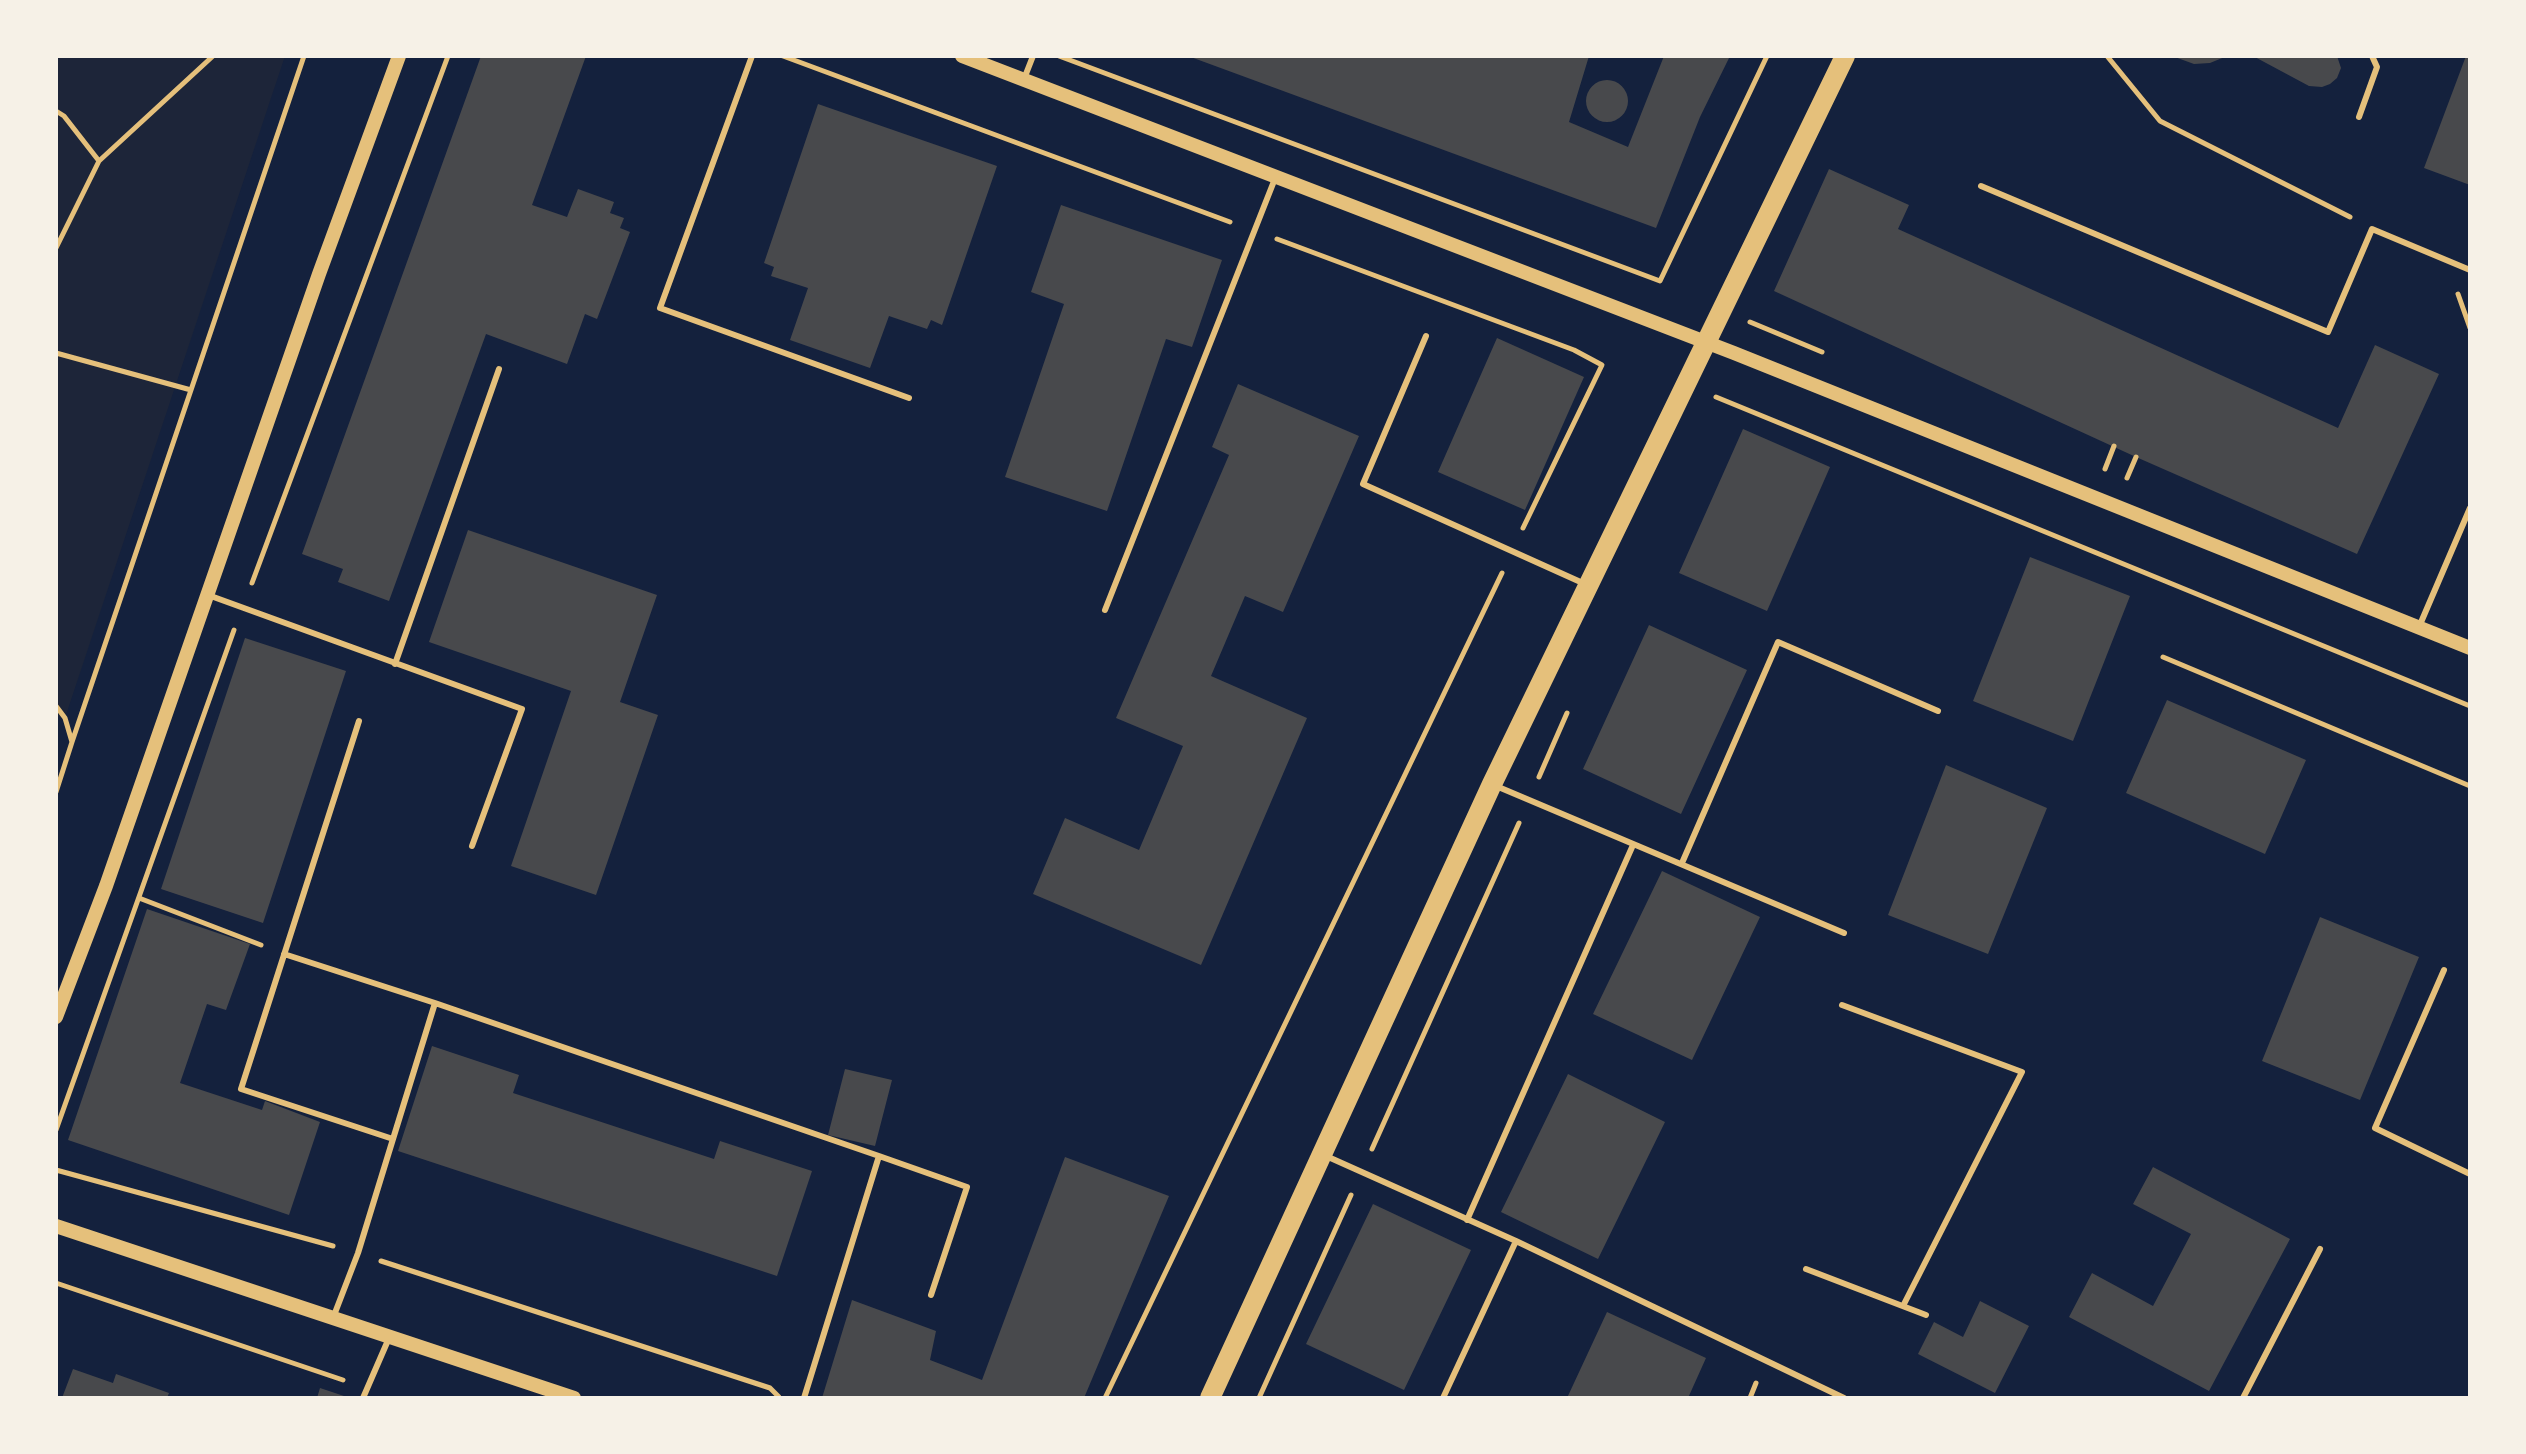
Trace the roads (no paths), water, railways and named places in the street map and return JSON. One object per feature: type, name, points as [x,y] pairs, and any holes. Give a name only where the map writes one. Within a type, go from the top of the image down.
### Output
[{"type":"main road","points":[[1210,1398],[1492,784],[1845,56]]},
{"type":"street","points":[[56,1017],[106,886],[319,274],[399,56]]},
{"type":"street","points":[[962,56],[1734,353],[2470,648]]},
{"type":"street","points":[[56,1226],[574,1398]]},
{"type":"lane","points":[[752,56],[660,308],[909,398]]},
{"type":"lane","points":[[1024,79],[1033,56]]},
{"type":"lane","points":[[2359,117],[2377,67],[2372,56]]},
{"type":"lane","points":[[1105,610],[1276,176]]},
{"type":"lane","points":[[1981,186],[2328,332],[2372,229],[2470,270]]},
{"type":"lane","points":[[1426,336],[1363,484],[1589,586]]},
{"type":"lane","points":[[395,664],[499,369]]},
{"type":"lane","points":[[2419,627],[2470,508]]},
{"type":"lane","points":[[207,595],[522,709],[472,846]]},
{"type":"lane","points":[[1682,863],[1778,642],[1938,711]]},
{"type":"lane","points":[[359,721],[241,1089],[393,1139]]},
{"type":"lane","points":[[1492,784],[1844,933]]},
{"type":"lane","points":[[1467,1220],[1633,845]]},
{"type":"lane","points":[[284,954],[967,1187],[931,1295]]},
{"type":"lane","points":[[2444,970],[2375,1128],[2470,1174]]},
{"type":"lane","points":[[333,1318],[358,1253],[435,1003]]},
{"type":"lane","points":[[1842,1005],[2022,1072],[1903,1306]]},
{"type":"lane","points":[[1322,1154],[1516,1241],[1844,1398]]},
{"type":"lane","points":[[804,1398],[879,1156]]},
{"type":"lane","points":[[1443,1398],[1516,1241]]},
{"type":"lane","points":[[2243,1398],[2320,1249]]},
{"type":"lane","points":[[1806,1269],[1926,1315]]},
{"type":"lane","points":[[363,1398],[389,1338]]}]
